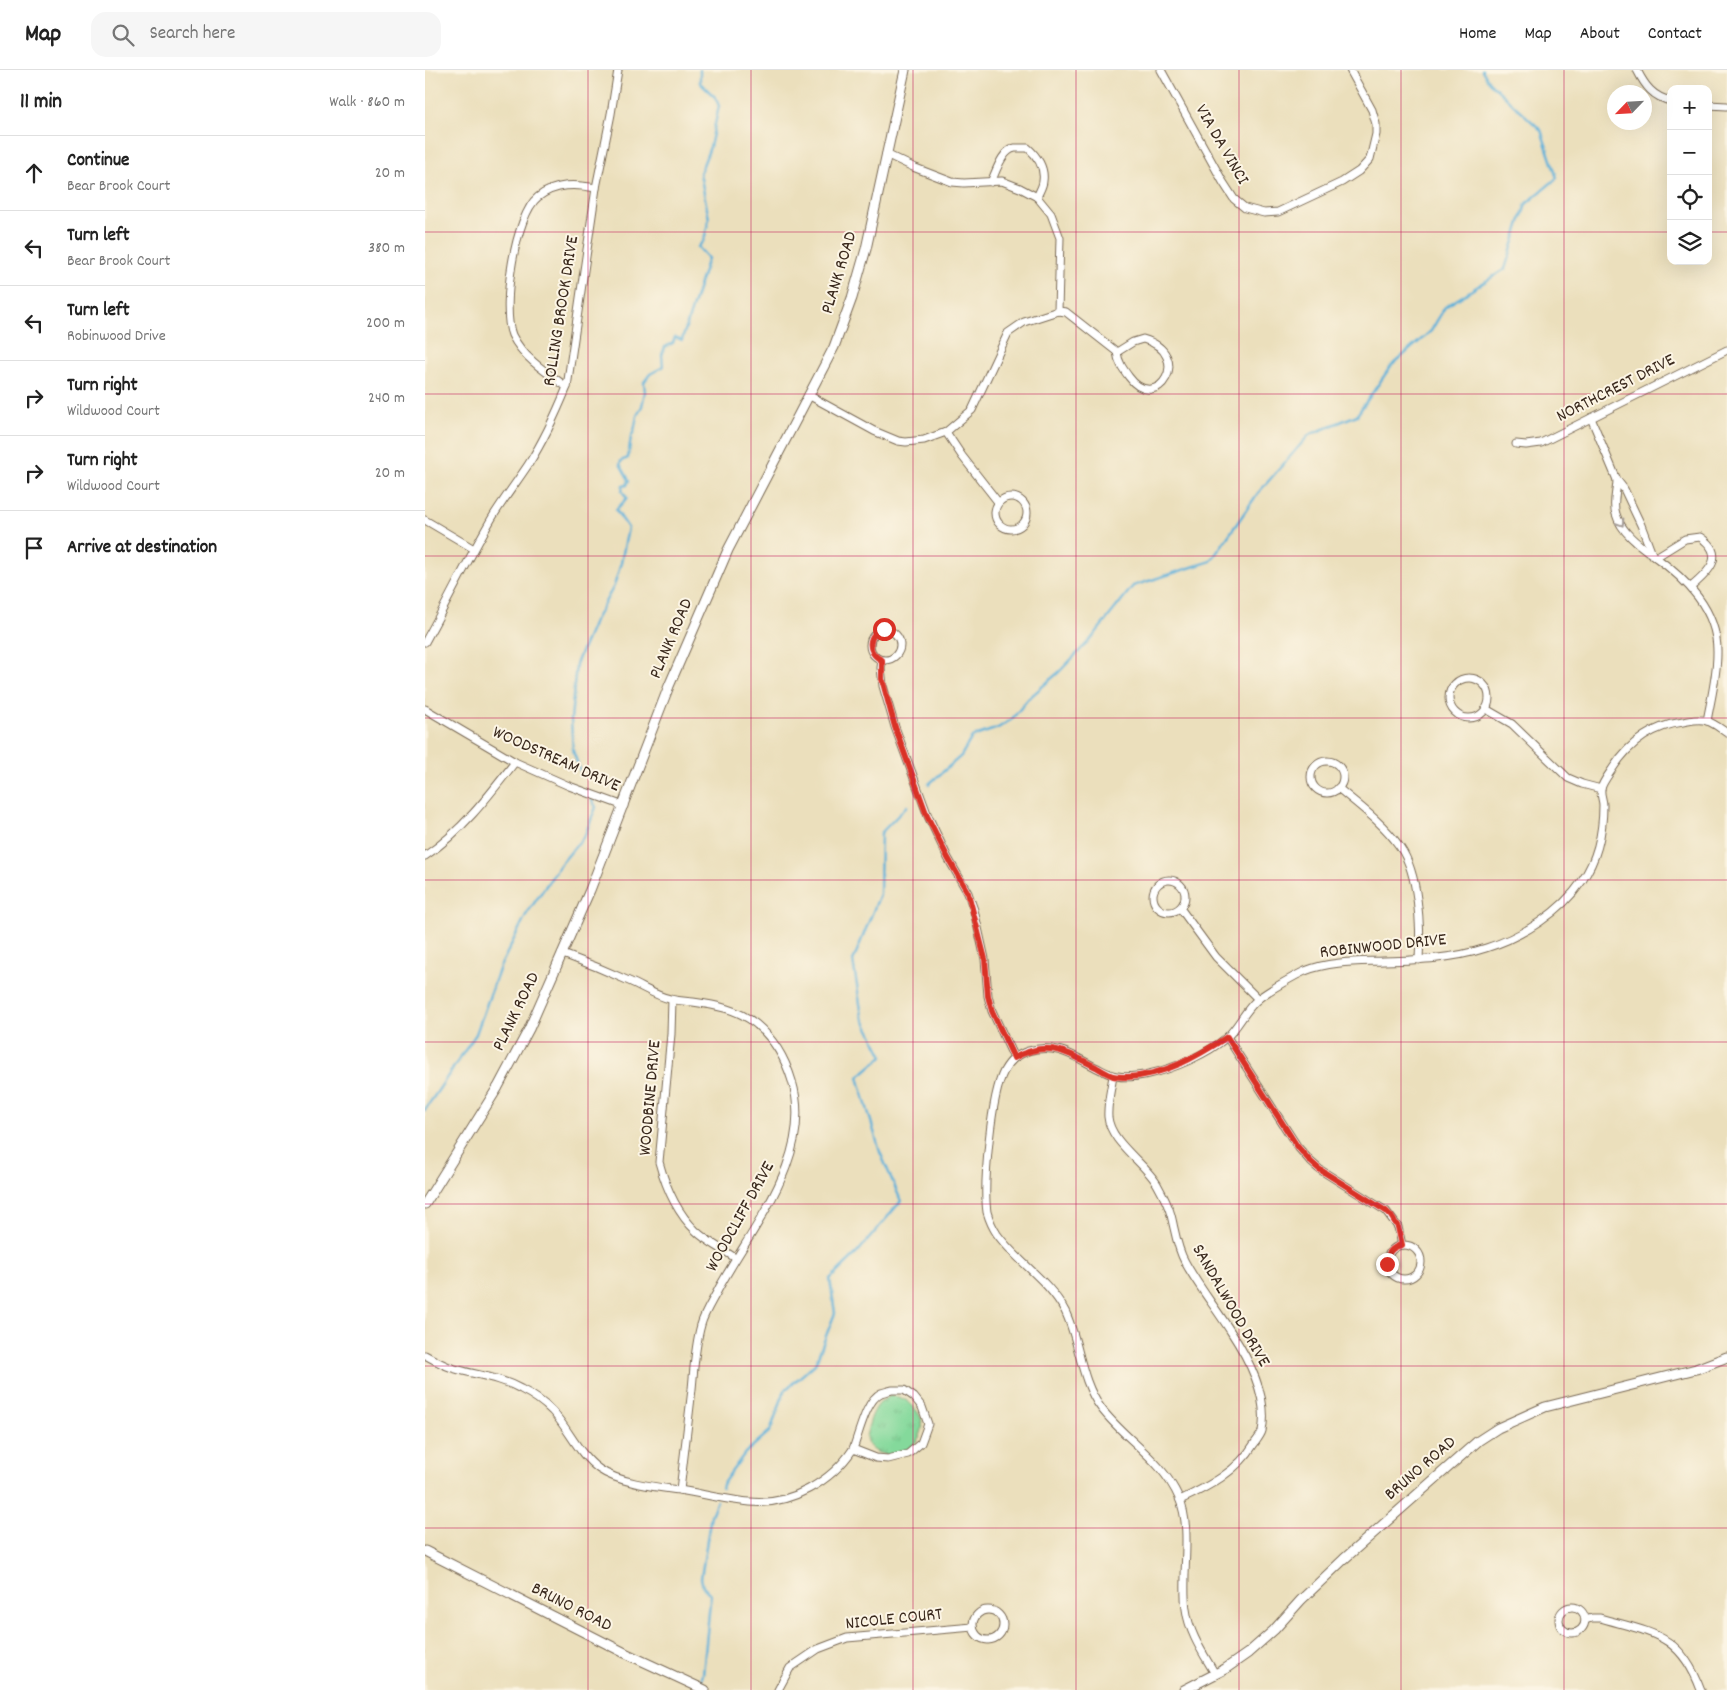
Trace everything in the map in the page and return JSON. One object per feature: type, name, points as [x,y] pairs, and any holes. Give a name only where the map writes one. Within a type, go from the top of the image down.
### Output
[{"type":"street","name":"ROLLING BROOK DRIVE","points":[[425,642],[474,549],[556,416],[567,387],[596,188],[618,70]]},
{"type":"street","name":"PLANK ROAD","points":[[425,1204],[498,1086],[529,1029],[590,890],[669,686],[728,550],[834,347],[866,249],[878,198],[885,154],[905,70]]},
{"type":"street","name":"VIA DA VINCI","points":[[1161,70],[1234,199],[1245,208],[1264,213],[1278,212],[1342,182],[1359,171],[1370,159],[1376,134],[1376,124],[1372,110],[1350,70]]},
{"type":"street","points":[[1637,70],[1649,90],[1656,96],[1667,100]]},
{"type":"street","points":[[1712,105],[1727,106]]},
{"type":"street","points":[[991,182],[1009,150],[1027,148],[1039,161],[1042,171],[1043,182],[1037,197]]},
{"type":"street","points":[[885,154],[913,168],[952,182],[1002,181],[1037,197],[1051,214],[1060,238],[1058,311]]},
{"type":"street","points":[[567,387],[547,374],[527,357],[513,336],[508,320],[509,278],[521,227],[527,210],[537,197],[563,185],[596,188]]},
{"type":"street","points":[[810,396],[874,431],[898,441],[915,442],[946,432],[972,410],[1008,332],[1024,322],[1058,311],[1066,312],[1117,352],[1118,360],[1131,379],[1141,388],[1151,389],[1162,384],[1168,377],[1169,364],[1165,352],[1152,341],[1143,338],[1117,352]]},
{"type":"street","name":"NORTHCREST DRIVE","points":[[1516,444],[1541,444],[1727,350]]},
{"type":"street","points":[[1591,418],[1617,480],[1624,489],[1654,556]]},
{"type":"street","points":[[946,432],[998,502]]},
{"type":"street","points":[[1617,480],[1616,514],[1620,523],[1632,539],[1682,577],[1701,600],[1709,614],[1717,646],[1716,672],[1707,721]]},
{"type":"street","points":[[1011,496],[1023,502],[1027,510],[1026,520],[1016,528],[1006,528],[999,523],[995,515],[998,502],[1011,496]]},
{"type":"street","points":[[425,520],[474,549]]},
{"type":"street","points":[[1654,556],[1685,538],[1700,537],[1707,542],[1714,552],[1713,563],[1691,587]]},
{"type":"street","points":[[879,630],[889,630],[897,635],[899,639],[899,653],[891,659],[882,660],[871,651],[870,641],[879,630]]},
{"type":"street","points":[[882,660],[882,679],[895,727],[927,816],[968,893],[985,959],[988,996],[992,1011],[1014,1058],[1005,1069],[992,1114],[987,1179],[987,1214],[994,1230],[1005,1244],[1052,1292],[1064,1309],[1074,1332],[1086,1378],[1099,1406],[1165,1473],[1180,1500],[1185,1523],[1184,1590],[1187,1613],[1193,1635],[1215,1674]]},
{"type":"street","points":[[1470,678],[1483,683],[1489,695],[1486,709],[1475,717],[1465,717],[1456,713],[1450,700],[1450,694],[1454,686],[1461,680],[1470,678]]},
{"type":"street","name":"WOODSTREAM DRIVE","points":[[425,709],[515,762],[569,786],[624,806]]},
{"type":"street","points":[[1486,709],[1512,724],[1567,778],[1601,789],[1621,756],[1640,738],[1671,724],[1700,720],[1707,721],[1727,733]]},
{"type":"street","points":[[1329,761],[1340,767],[1343,776],[1338,788],[1330,793],[1325,793],[1313,786],[1311,772],[1316,765],[1329,761]]},
{"type":"street","points":[[425,856],[443,844],[462,826],[480,807],[515,762]]},
{"type":"street","points":[[1338,788],[1379,823],[1405,855],[1412,875],[1416,896],[1420,942],[1419,960]]},
{"type":"street","name":"ROBINWOOD DRIVE","points":[[1014,1058],[1044,1047],[1052,1048],[1077,1058],[1113,1076],[1139,1076],[1166,1070],[1203,1053],[1227,1037],[1258,999],[1305,971],[1330,964],[1419,960],[1447,957],[1489,948],[1541,922],[1569,899],[1595,857],[1600,837],[1603,806],[1601,789]]},
{"type":"street","points":[[1167,880],[1180,884],[1185,896],[1185,901],[1180,908],[1176,911],[1167,912],[1156,905],[1153,896],[1156,887],[1167,880]]},
{"type":"street","points":[[1180,908],[1216,957],[1258,999]]},
{"type":"street","name":"WOODCLIFF DRIVE","points":[[563,954],[596,966],[672,1000],[733,1010],[756,1024],[779,1050],[787,1063],[795,1089],[796,1128],[786,1167],[776,1191],[735,1258],[701,1324],[695,1354],[680,1490]]},
{"type":"street","name":"WOODBINE DRIVE","points":[[672,1000],[671,1034],[659,1162],[664,1183],[683,1217],[697,1232],[735,1258]]},
{"type":"street","points":[[1227,1037],[1297,1146],[1319,1169],[1386,1211],[1398,1227],[1402,1245]]},
{"type":"street","name":"SANDALWOOD DRIVE","points":[[1113,1076],[1108,1118],[1113,1131],[1128,1151],[1151,1174],[1171,1213],[1178,1246],[1184,1260],[1232,1333],[1252,1369],[1261,1394],[1262,1432],[1250,1451],[1239,1463],[1218,1480],[1180,1500]]},
{"type":"street","points":[[1402,1245],[1407,1245],[1416,1250],[1420,1259],[1416,1273],[1403,1279],[1394,1276],[1388,1269],[1387,1264],[1390,1251],[1402,1245]]},
{"type":"street","points":[[425,1355],[452,1368],[503,1381],[521,1388],[551,1410],[580,1452],[600,1469],[613,1476],[751,1502],[771,1502],[790,1497],[811,1488],[830,1474],[847,1458],[853,1449],[869,1406],[880,1394],[892,1390],[904,1390],[914,1397],[922,1407],[926,1416],[927,1429],[919,1447],[908,1454],[887,1459],[876,1458],[853,1449]]},
{"type":"street","name":"BRUNO ROAD","points":[[1184,1690],[1215,1674],[1248,1653],[1274,1630],[1301,1600],[1344,1559],[1478,1441],[1498,1428],[1545,1407],[1696,1369],[1727,1357]]},
{"type":"street","name":"BRUNO ROAD","points":[[425,1551],[625,1653],[705,1690]]},
{"type":"street","points":[[986,1610],[999,1614],[1003,1623],[1002,1632],[991,1640],[981,1638],[973,1627],[973,1622],[978,1614],[986,1610]]},
{"type":"street","points":[[1585,1620],[1600,1618],[1654,1634],[1667,1640],[1681,1653],[1692,1668],[1701,1690]]},
{"type":"street","name":"NICOLE COURT","points":[[778,1690],[790,1668],[819,1649],[847,1638],[973,1627]]},
{"type":"green space","points":[[890,1396],[902,1398],[911,1404],[921,1419],[922,1428],[919,1437],[913,1445],[896,1454],[886,1455],[872,1449],[866,1437],[876,1408],[884,1399]]},
{"type":"waterway","points":[[581,773],[573,751],[571,720],[576,664],[594,622],[614,586],[621,563],[628,528],[616,510],[627,498],[622,491],[623,486],[627,485],[629,480],[620,464],[621,461],[628,458],[631,437],[645,392],[644,382],[650,374],[663,367],[662,355],[665,347],[673,343],[675,337],[682,340],[708,258],[698,247],[704,240],[709,219],[700,173],[710,147],[719,106],[715,97],[700,83],[700,70]]},
{"type":"waterway","points":[[929,784],[961,756],[972,737],[998,728],[1012,719],[1028,699],[1059,672],[1092,638],[1133,586],[1211,561],[1258,493],[1309,435],[1357,415],[1391,366],[1431,331],[1445,307],[1505,269],[1526,204],[1557,178],[1541,130],[1489,82],[1482,70]]},
{"type":"waterway","points":[[425,1110],[476,1034],[500,967],[526,915],[560,865],[585,835],[596,807],[592,800]]},
{"type":"waterway","points":[[722,1488],[724,1482],[745,1453],[770,1431],[785,1390],[815,1364],[835,1313],[830,1279],[857,1253],[901,1201],[880,1152],[858,1077],[883,1056],[862,1016],[853,961],[880,894],[881,833],[907,806]]},
{"type":"waterway","points":[[701,1681],[710,1602],[710,1594],[703,1587],[701,1578],[711,1515],[717,1501]]},
{"type":"route","points":[[884,629],[879,630],[872,637],[870,641],[871,651],[882,660],[883,686],[895,727],[927,816],[968,893],[974,910],[985,959],[988,996],[992,1011],[1014,1058],[1032,1050],[1044,1047],[1052,1048],[1113,1076],[1139,1076],[1166,1070],[1203,1053],[1227,1037],[1297,1146],[1311,1162],[1348,1188],[1372,1201],[1391,1216],[1398,1227],[1402,1245],[1390,1251],[1387,1264]]}]
